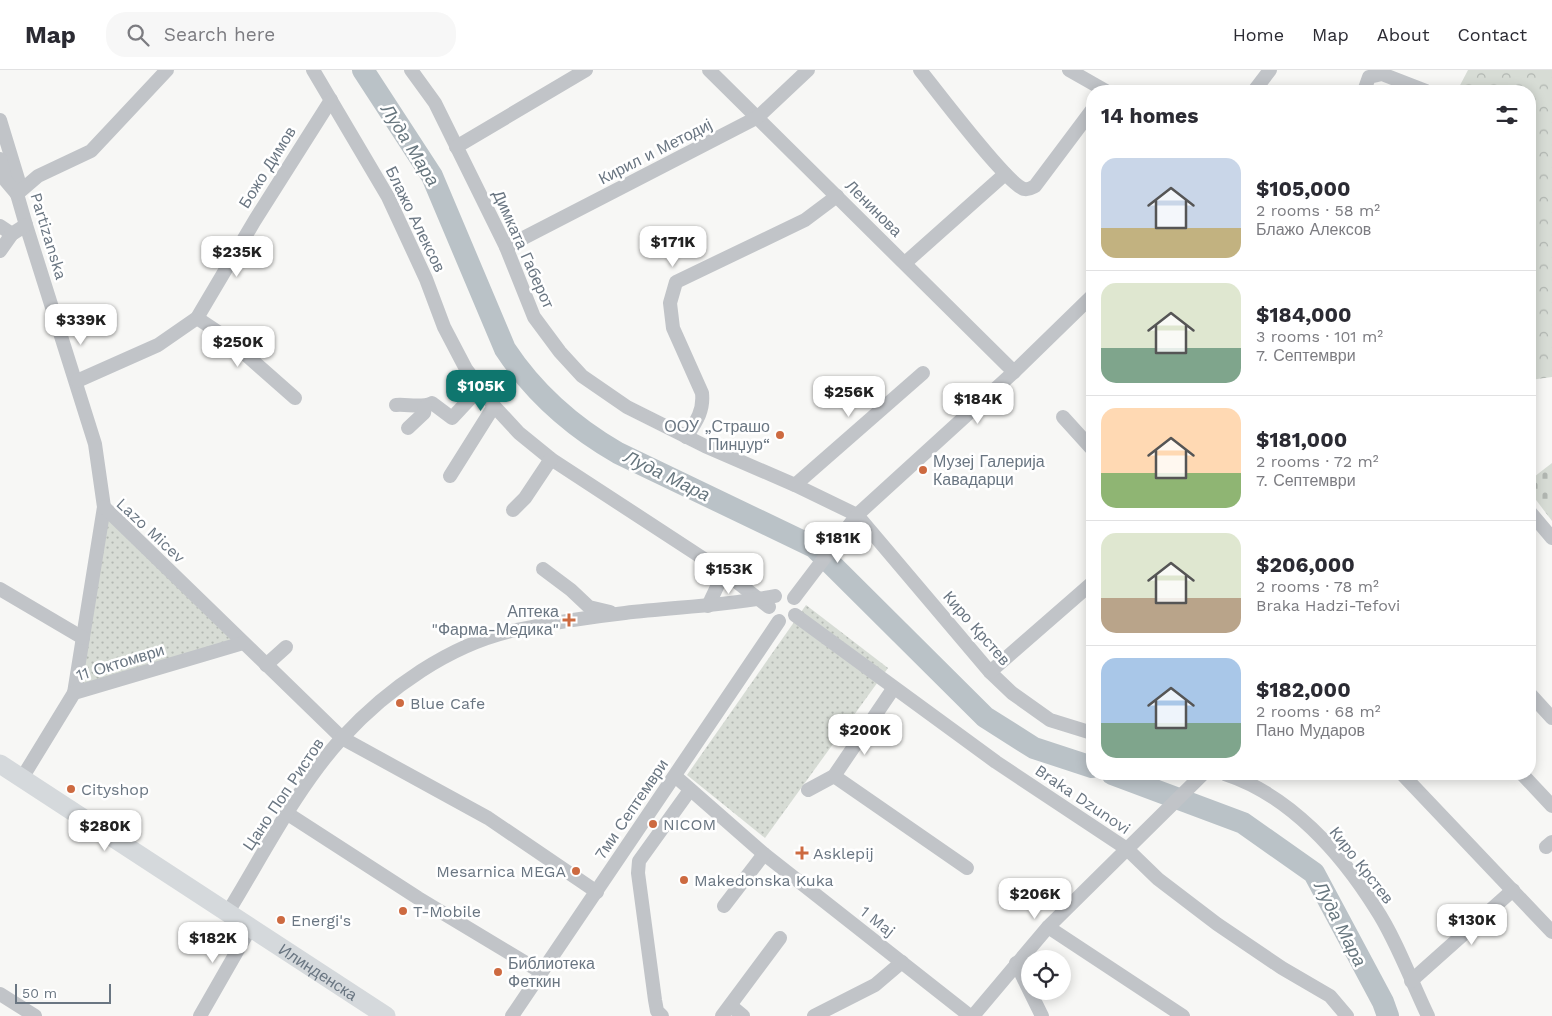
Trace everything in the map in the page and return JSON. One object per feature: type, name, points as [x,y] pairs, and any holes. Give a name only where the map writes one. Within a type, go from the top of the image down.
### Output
[{"type":"main road","name":"Илинденска","points":[[0,764],[251,926],[386,1016]]},
{"type":"street","points":[[0,159],[6,181],[17,194],[38,176],[91,151],[167,70]]},
{"type":"street","name":"Блажо Алексов","points":[[313,70],[388,197],[426,279],[444,326],[466,368],[494,406],[519,433],[551,459],[768,601]]},
{"type":"street","name":"Димката Габерот","points":[[411,70],[436,103],[506,247],[534,317],[560,352],[582,376],[627,407],[686,437],[795,485],[857,515]]},
{"type":"street","points":[[456,147],[586,70]]},
{"type":"street","name":"Ленинова","points":[[709,70],[1014,372]]},
{"type":"street","name":"Кирил и Методиј","points":[[506,247],[758,117],[808,70]]},
{"type":"street","points":[[920,70],[1005,174],[1022,188],[1029,190],[1035,186],[1086,118]]},
{"type":"street","points":[[1259,85],[1270,70]]},
{"type":"street","points":[[1073,71],[1096,85]]},
{"type":"street","points":[[1366,85],[1369,77],[1382,74],[1410,85]]},
{"type":"street","name":"Божо Димов","points":[[77,381],[158,345],[197,318],[254,220],[331,100]]},
{"type":"street","name":"Partizanska","points":[[0,120],[18,179],[17,194],[26,225],[77,381],[95,444],[104,506]]},
{"type":"street","points":[[905,263],[1005,174]]},
{"type":"street","points":[[686,437],[700,415],[703,403],[702,393],[673,328],[670,303],[676,282],[806,220],[837,196]]},
{"type":"street","points":[[0,251],[12,234],[26,225]]},
{"type":"street","points":[[0,226],[12,234]]},
{"type":"street","points":[[794,598],[857,515],[1014,372],[1086,302]]},
{"type":"street","points":[[197,318],[227,338],[295,398]]},
{"type":"street","points":[[795,485],[922,373]]},
{"type":"street","points":[[408,428],[424,413],[426,407],[432,403],[452,418],[480,388]]},
{"type":"street","points":[[396,405],[413,404],[426,407]]},
{"type":"street","points":[[450,476],[494,406]]},
{"type":"street","points":[[1063,417],[1086,442]]},
{"type":"street","points":[[513,510],[526,498],[551,459]]},
{"type":"street","name":"Lazo Micev","points":[[74,693],[104,506]]},
{"type":"street","name":"Lazo Micev","points":[[104,506],[242,643],[342,738],[488,818],[596,892]]},
{"type":"street","name":"Киро Крстев","points":[[857,515],[990,672],[1012,693],[1050,720],[1086,731]]},
{"type":"street","points":[[1536,519],[1552,538]]},
{"type":"street","points":[[543,569],[571,590],[589,607],[624,613]]},
{"type":"street","points":[[708,606],[724,572]]},
{"type":"street","points":[[990,672],[1086,588]]},
{"type":"street","points":[[0,589],[83,638]]},
{"type":"street","points":[[781,594],[794,598],[797,607],[795,615],[788,621],[779,622],[773,618],[768,601],[781,594]]},
{"type":"street","name":"Цано Поп Ристов","points":[[228,912],[288,814],[342,738],[407,679],[458,650],[514,630],[624,613],[768,601]]},
{"type":"street","name":"Braka Dzunovi","points":[[795,615],[893,689],[996,762],[1131,845],[1158,879],[1217,924],[1282,968],[1330,996],[1347,1016]]},
{"type":"street","name":"7ми Септември","points":[[512,1016],[779,622]]},
{"type":"street","name":"11 Октомври","points":[[22,778],[74,693],[242,643]]},
{"type":"street","points":[[266,665],[286,647]]},
{"type":"street","points":[[808,790],[834,776],[893,689]]},
{"type":"street","points":[[1536,701],[1552,718]]},
{"type":"street","name":"1 Maj","points":[[675,776],[764,854],[972,1016]]},
{"type":"street","points":[[834,776],[966,868]]},
{"type":"street","points":[[972,1016],[1048,928],[1197,780]]},
{"type":"street","name":"Киро Крстев","points":[[1243,780],[1285,806],[1327,843],[1377,910],[1428,1016]]},
{"type":"street","points":[[1408,780],[1552,932]]},
{"type":"street","points":[[1528,780],[1552,806]]},
{"type":"street","points":[[662,1016],[657,1011],[655,1000],[638,873],[639,861],[690,790]]},
{"type":"street","points":[[288,814],[541,972]]},
{"type":"street","points":[[724,906],[764,854]]},
{"type":"street","points":[[1412,981],[1513,890]]},
{"type":"street","points":[[200,1016],[251,926]]},
{"type":"street","points":[[1048,928],[1183,1016]]},
{"type":"street","points":[[743,1016],[726,1011],[780,938]]},
{"type":"street","points":[[814,1016],[875,985],[902,962]]},
{"type":"street","points":[[1016,963],[1042,1016]]},
{"type":"street","points":[[0,994],[35,1016]]},
{"type":"green space","points":[[1468,70],[1552,70],[1552,377],[1536,379],[1536,85],[1460,85]]},
{"type":"green space","points":[[1552,463],[1552,521],[1536,500],[1536,475]]},
{"type":"green space","points":[[104,507],[243,643],[74,693]]},
{"type":"green space","points":[[806,605],[888,668],[765,838],[687,775]]},
{"type":"waterway","name":"Луда Мара","points":[[363,70],[432,176],[505,349],[516,365],[556,408],[585,432],[618,453],[814,547],[985,717],[1034,748],[1086,765]]},
{"type":"waterway","name":"Луда Мара","points":[[1128,780],[1243,823],[1314,873],[1383,1002],[1388,1016]]},
{"type":"place","name":"ООУ „Страшо Пинџур“","points":[[780,435]]},
{"type":"place","name":"Музеј Галерија Кавадарци","points":[[923,470]]},
{"type":"place","name":"Аптека \"Фарма-Медика\"","points":[[569,620]]},
{"type":"place","name":"Blue Cafe","points":[[400,703]]},
{"type":"place","name":"Cityshop","points":[[71,789]]},
{"type":"place","name":"NICOM","points":[[653,824]]},
{"type":"place","name":"Asklepij","points":[[802,853]]},
{"type":"place","name":"Mesarnica MEGA","points":[[576,871]]},
{"type":"place","name":"Makedonska Kuka","points":[[684,880]]},
{"type":"place","name":"T-Mobile","points":[[403,911]]},
{"type":"place","name":"Energi's","points":[[281,920]]},
{"type":"place","name":"Библиотека Феткин","points":[[498,972]]}]
